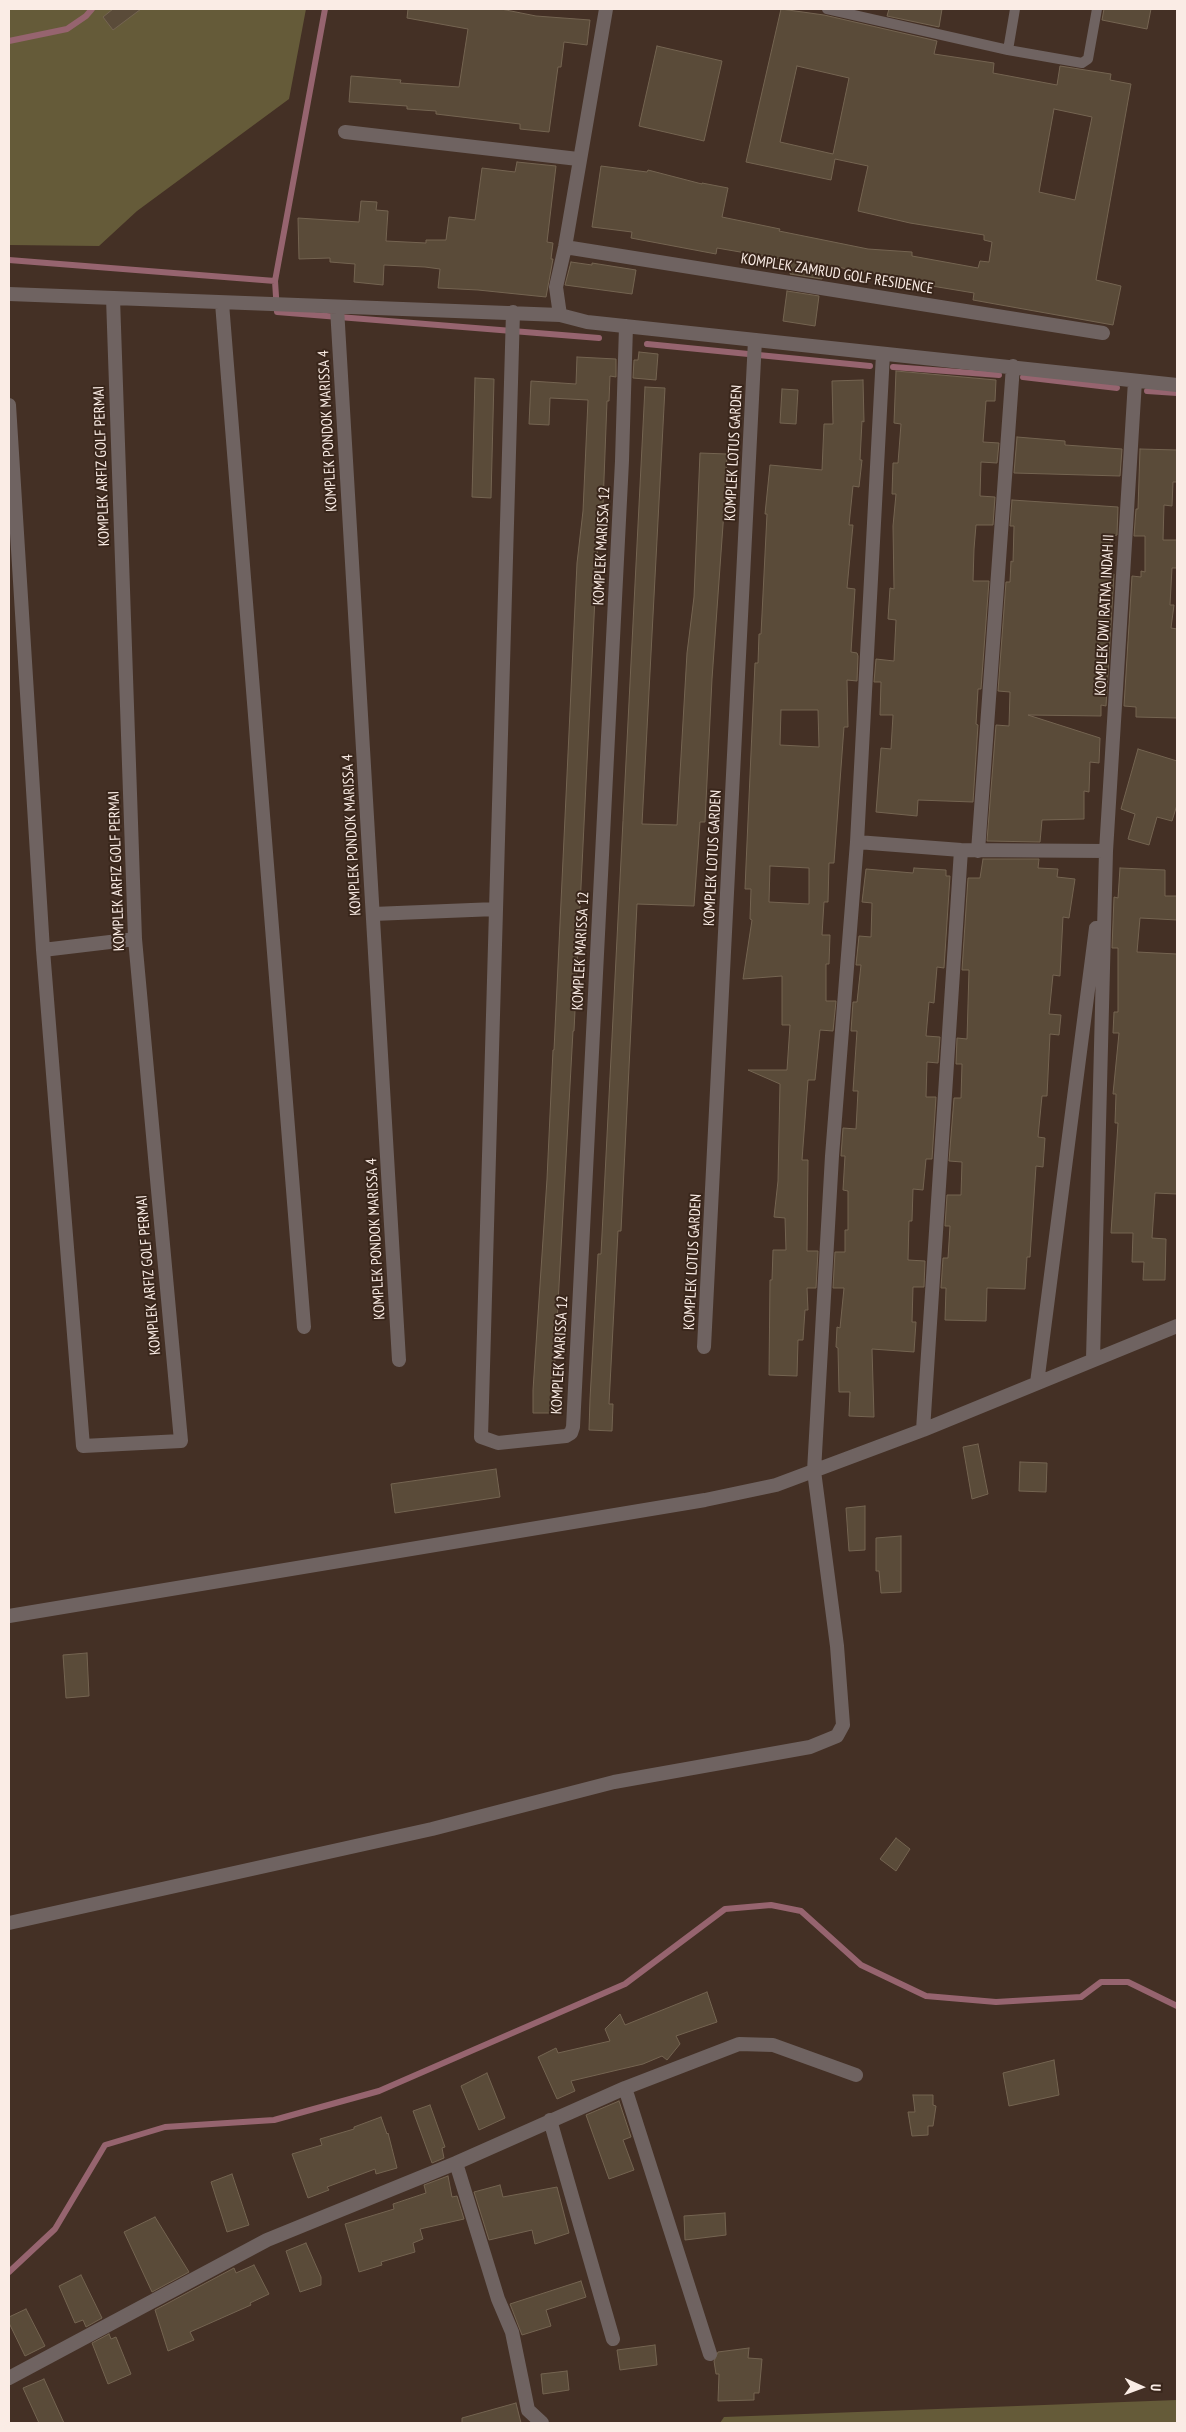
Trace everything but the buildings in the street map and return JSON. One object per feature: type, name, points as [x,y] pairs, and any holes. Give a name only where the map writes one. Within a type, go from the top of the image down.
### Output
[{"type":"street","points":[[560,315],[556,287],[565,247],[578,159],[606,9]]},
{"type":"street","points":[[345,132],[578,159]]},
{"type":"street","name":"KOMPLEK ZAMRUD GOLF RESIDENCE","points":[[565,247],[1103,333]]},
{"type":"street","points":[[9,294],[560,315],[587,322],[1177,384]]},
{"type":"street","name":"KOMPLEK ARFIZ GOLF PERMAI","points":[[42,950],[83,1446],[181,1440],[135,939],[113,298]]},
{"type":"street","points":[[222,303],[304,1327]]},
{"type":"street","name":"KOMPLEK PONDOK MARISSA 4","points":[[337,308],[399,1360]]},
{"type":"street","name":"KOMPLEK MARISSA 12","points":[[513,312],[482,1437],[486,1441],[498,1443],[566,1436],[571,1433],[573,1427],[620,500],[626,326]]},
{"type":"street","name":"KOMPLEK LOTUS GARDEN","points":[[704,1348],[756,340]]},
{"type":"street","points":[[9,1923],[432,1830],[614,1782],[810,1747],[837,1736],[843,1725],[837,1646],[814,1472],[832,1156],[857,842],[883,354]]},
{"type":"street","points":[[978,851],[1013,366]]},
{"type":"street","name":"KOMPLEK DWI RATNA INDAH II","points":[[1106,850],[1135,381]]},
{"type":"street","points":[[9,405],[42,950],[135,939]]},
{"type":"street","points":[[857,842],[978,851],[1106,850]]},
{"type":"street","points":[[922,1430],[961,850]]},
{"type":"street","points":[[1093,1359],[1106,850]]},
{"type":"street","points":[[1037,1383],[1106,850]]},
{"type":"street","points":[[373,914],[496,910]]},
{"type":"street","points":[[9,1616],[739,1494],[776,1485],[922,1430],[1177,1326]]},
{"type":"street","points":[[9,2378],[267,2240],[456,2163],[625,2088],[739,2044],[773,2045],[856,2075]]},
{"type":"street","points":[[625,2088],[710,2354]]},
{"type":"street","points":[[550,2120],[613,2339]]},
{"type":"street","points":[[456,2163],[498,2299],[512,2332],[528,2410],[542,2423]]},
{"type":"lane","points":[[827,9],[1008,50],[1082,62],[1088,59],[1097,9]]},
{"type":"lane","points":[[1008,50],[1015,9]]},
{"type":"shaded area","points":[[9,9],[306,9],[289,99],[137,211],[99,246],[9,245]]},
{"type":"shaded area","points":[[1177,2400],[1177,2423],[720,2423],[724,2417]]},
{"type":"waterway","points":[[9,41],[67,29],[86,16],[92,9]]},
{"type":"waterway","points":[[325,9],[275,281],[277,312],[599,338]]},
{"type":"waterway","points":[[9,260],[275,281]]},
{"type":"waterway","points":[[647,344],[870,366]]},
{"type":"waterway","points":[[893,367],[999,375]]},
{"type":"waterway","points":[[1023,377],[1117,388]]},
{"type":"waterway","points":[[1147,391],[1177,393]]},
{"type":"waterway","points":[[9,2272],[55,2229],[105,2145],[165,2127],[274,2120],[379,2091],[625,1984],[725,1909],[771,1905],[801,1911],[861,1965],[926,1996],[996,2002],[1081,1997],[1101,1982],[1128,1982],[1177,2006]]}]
